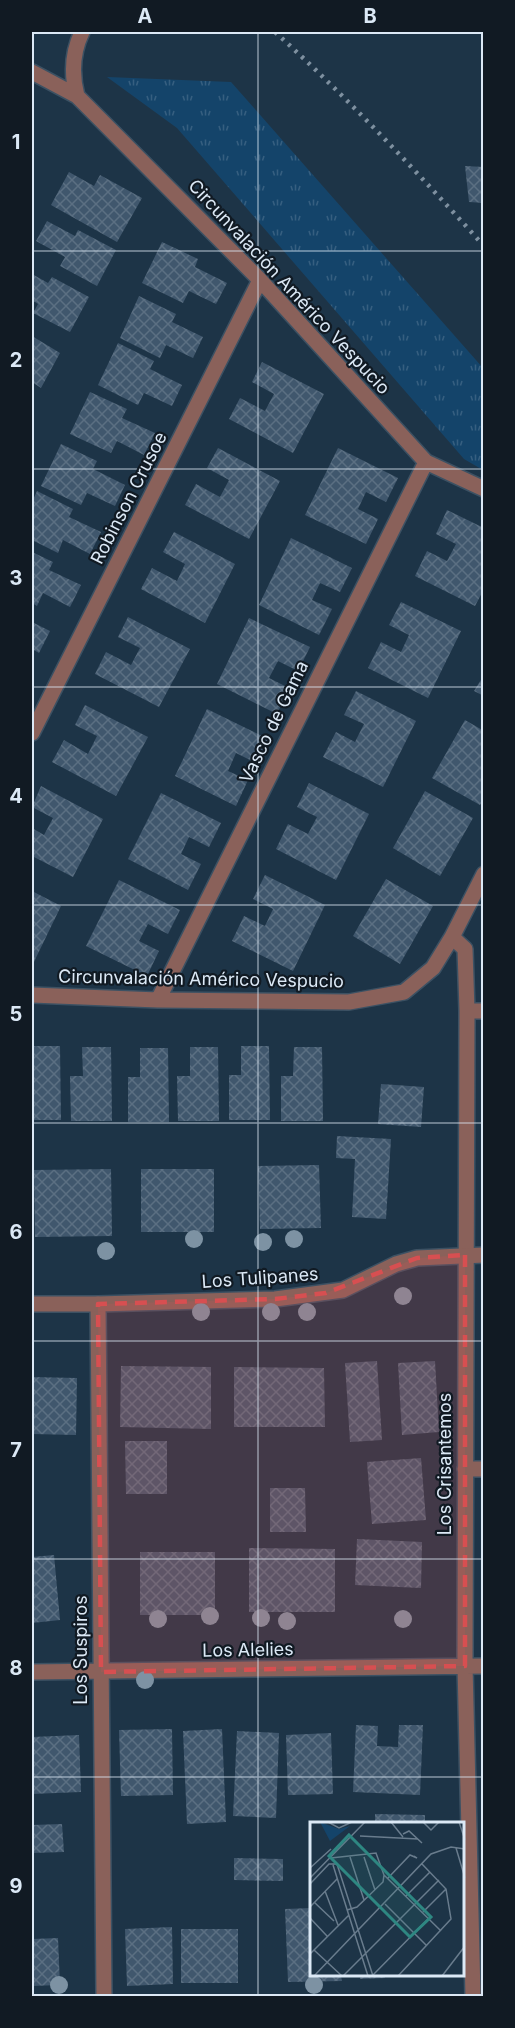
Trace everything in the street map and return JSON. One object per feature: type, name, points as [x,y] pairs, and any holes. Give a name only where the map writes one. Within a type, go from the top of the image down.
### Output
[{"type":"street","points":[[77,96],[72,79],[73,63],[76,45],[82,32]]},
{"type":"street","name":"Circunvalación Américo Vespucio","points":[[32,72],[77,96],[260,280],[426,462],[483,489]]},
{"type":"street","name":"Robinson Crusoe","points":[[32,733],[260,280]]},
{"type":"street","name":"Vasco de Gama","points":[[158,1000],[426,462]]},
{"type":"street","name":"Circunvalación Américo Vespucio","points":[[32,995],[158,1000],[349,1002],[404,992],[433,968],[452,937],[483,874]]},
{"type":"street","name":"Los Crisantemos","points":[[452,937],[465,949],[465,1666],[477,1868],[473,1996]]},
{"type":"street","points":[[466,1011],[483,1011]]},
{"type":"street","name":"Los Tulipanes","points":[[32,1304],[275,1299],[343,1290],[396,1264],[417,1258],[483,1255]]},
{"type":"street","name":"Los Suspiros","points":[[98,1304],[104,1996]]},
{"type":"street","points":[[465,1470],[483,1469]]},
{"type":"street","name":"Los Alelies","points":[[32,1672],[483,1666]]},
{"type":"highlighted area","points":[[465,1255],[465,1666],[101,1672],[98,1304],[275,1299],[326,1293],[417,1258]]},
{"type":"green space","points":[[107,77],[231,82],[483,368],[483,470],[464,459],[177,128]]},
{"type":"building","points":[[465,166],[484,167],[484,203],[469,202]]},
{"type":"building","points":[[69,172],[94,186],[100,175],[142,198],[117,242],[51,205]]},
{"type":"building","points":[[47,221],[75,236],[78,230],[116,250],[97,286],[60,266],[65,257],[36,241]]},
{"type":"building","points":[[162,242],[198,259],[195,267],[227,283],[216,304],[189,291],[183,303],[142,283]]},
{"type":"building","points":[[32,274],[48,283],[52,277],[89,297],[70,332],[33,313],[38,304],[32,300]]},
{"type":"building","points":[[139,296],[176,314],[172,322],[203,337],[193,358],[166,345],[160,358],[120,338]]},
{"type":"building","points":[[32,336],[60,353],[41,388],[32,382]]},
{"type":"building","points":[[118,343],[154,361],[150,369],[182,385],[172,406],[144,393],[138,405],[98,385]]},
{"type":"building","points":[[262,362],[324,394],[293,453],[229,419],[240,398],[265,411],[274,394],[252,382]]},
{"type":"building","points":[[90,392],[127,409],[122,418],[155,433],[144,455],[117,441],[111,453],[70,434]]},
{"type":"building","points":[[61,444],[97,461],[93,469],[125,485],[115,506],[87,493],[81,505],[41,486]]},
{"type":"building","points":[[218,448],[280,481],[249,539],[185,505],[196,484],[220,497],[229,480],[207,468]]},
{"type":"building","points":[[338,448],[398,478],[386,502],[366,492],[358,509],[378,519],[366,544],[305,515]]},
{"type":"building","points":[[37,491],[73,509],[69,517],[101,532],[90,554],[63,540],[58,553],[32,540],[32,502]]},
{"type":"building","points":[[447,510],[484,528],[484,589],[475,606],[415,576],[427,551],[447,561],[456,544],[436,534]]},
{"type":"building","points":[[174,532],[235,564],[205,623],[141,589],[152,568],[177,581],[185,564],[163,552]]},
{"type":"building","points":[[291,538],[352,568],[340,592],[320,583],[312,600],[332,609],[319,635],[259,605]]},
{"type":"building","points":[[32,552],[53,562],[49,570],[81,585],[70,607],[43,593],[37,606],[32,603]]},
{"type":"building","points":[[401,602],[461,631],[428,698],[368,668],[381,642],[401,652],[409,635],[389,625]]},
{"type":"building","points":[[128,617],[190,649],[159,707],[95,674],[106,652],[131,665],[140,648],[118,637]]},
{"type":"building","points":[[249,618],[310,647],[298,671],[278,661],[269,678],[289,688],[277,714],[217,684]]},
{"type":"building","points":[[32,622],[50,631],[39,653],[32,649]]},
{"type":"building","points":[[484,675],[484,696],[474,691]]},
{"type":"building","points":[[356,691],[416,721],[383,787],[323,757],[336,732],[355,742],[364,724],[344,715]]},
{"type":"building","points":[[85,705],[148,737],[116,796],[52,762],[64,740],[88,754],[97,736],[75,725]]},
{"type":"building","points":[[207,709],[268,739],[256,763],[236,753],[228,771],[248,780],[236,806],[175,776]]},
{"type":"building","points":[[465,720],[484,731],[484,798],[480,805],[432,778]]},
{"type":"building","points":[[309,783],[369,814],[336,880],[276,849],[288,824],[308,834],[317,817],[297,807]]},
{"type":"building","points":[[41,786],[103,819],[73,877],[32,856],[32,828],[44,835],[53,818],[32,807]]},
{"type":"building","points":[[425,791],[473,818],[440,876],[393,848]]},
{"type":"building","points":[[161,793],[221,823],[209,847],[189,837],[181,854],[201,864],[188,890],[128,859]]},
{"type":"building","points":[[265,875],[325,905],[293,971],[232,941],[244,916],[265,926],[273,909],[253,899]]},
{"type":"building","points":[[386,879],[433,906],[400,964],[353,936]]},
{"type":"building","points":[[119,880],[180,910],[168,934],[148,924],[139,941],[159,951],[147,976],[86,946]]},
{"type":"building","points":[[32,891],[61,906],[32,966]]},
{"type":"building","points":[[32,1046],[60,1046],[61,1120],[32,1120]]},
{"type":"building","points":[[241,1046],[269,1046],[270,1120],[229,1120],[229,1075],[241,1075]]},
{"type":"building","points":[[82,1047],[111,1047],[112,1121],[71,1121],[70,1076],[83,1076]]},
{"type":"building","points":[[190,1047],[218,1047],[219,1121],[178,1121],[177,1076],[190,1076]]},
{"type":"building","points":[[294,1047],[322,1047],[323,1121],[281,1121],[281,1076],[293,1076]]},
{"type":"building","points":[[140,1048],[168,1048],[169,1122],[128,1122],[128,1077],[140,1077]]},
{"type":"building","points":[[381,1084],[424,1087],[421,1127],[378,1124]]},
{"type":"building","points":[[337,1136],[391,1139],[386,1219],[352,1217],[355,1159],[336,1158]]},
{"type":"building","points":[[319,1165],[321,1228],[260,1229],[258,1166]]},
{"type":"building","points":[[111,1169],[112,1236],[35,1237],[34,1170]]},
{"type":"building","points":[[141,1169],[214,1169],[214,1232],[141,1232]]},
{"type":"building","points":[[377,1361],[382,1440],[350,1442],[345,1363]]},
{"type":"building","points":[[435,1361],[439,1432],[402,1435],[398,1363]]},
{"type":"building","points":[[121,1366],[211,1367],[211,1429],[120,1427]]},
{"type":"building","points":[[234,1367],[324,1368],[325,1427],[234,1427]]},
{"type":"building","points":[[32,1377],[77,1378],[76,1435],[32,1434]]},
{"type":"building","points":[[125,1441],[167,1441],[167,1494],[126,1494]]},
{"type":"building","points":[[421,1458],[426,1520],[372,1524],[367,1462]]},
{"type":"building","points":[[270,1488],[305,1488],[306,1532],[270,1532]]},
{"type":"building","points":[[357,1539],[422,1542],[421,1588],[355,1585]]},
{"type":"building","points":[[249,1548],[335,1549],[335,1612],[249,1612]]},
{"type":"building","points":[[140,1552],[215,1552],[215,1615],[140,1615]]},
{"type":"building","points":[[54,1555],[60,1620],[32,1623],[32,1557]]},
{"type":"building","points":[[356,1725],[378,1726],[377,1746],[398,1747],[399,1725],[423,1725],[420,1795],[353,1792]]},
{"type":"building","points":[[172,1729],[173,1795],[121,1796],[119,1730]]},
{"type":"building","points":[[222,1729],[226,1822],[187,1824],[183,1731]]},
{"type":"building","points":[[237,1731],[279,1733],[276,1818],[233,1816]]},
{"type":"building","points":[[331,1733],[333,1794],[288,1795],[286,1735]]},
{"type":"building","points":[[79,1735],[81,1792],[32,1794],[32,1737]]},
{"type":"building","points":[[375,1814],[425,1815],[425,1822],[375,1822]]},
{"type":"building","points":[[62,1824],[64,1852],[32,1853],[32,1825]]},
{"type":"building","points":[[234,1858],[283,1859],[283,1881],[234,1880]]},
{"type":"building","points":[[310,1908],[310,1977],[341,1977],[342,1981],[288,1982],[285,1909]]},
{"type":"building","points":[[172,1927],[173,1984],[127,1986],[125,1929]]},
{"type":"building","points":[[181,1929],[238,1929],[238,1983],[181,1983]]},
{"type":"building","points":[[58,1938],[60,1985],[32,1986],[32,1939]]},
{"type":"building","points":[[360,1977],[385,1978],[360,1979]]},
{"type":"railway","points":[[275,32],[382,136],[484,246]]}]
